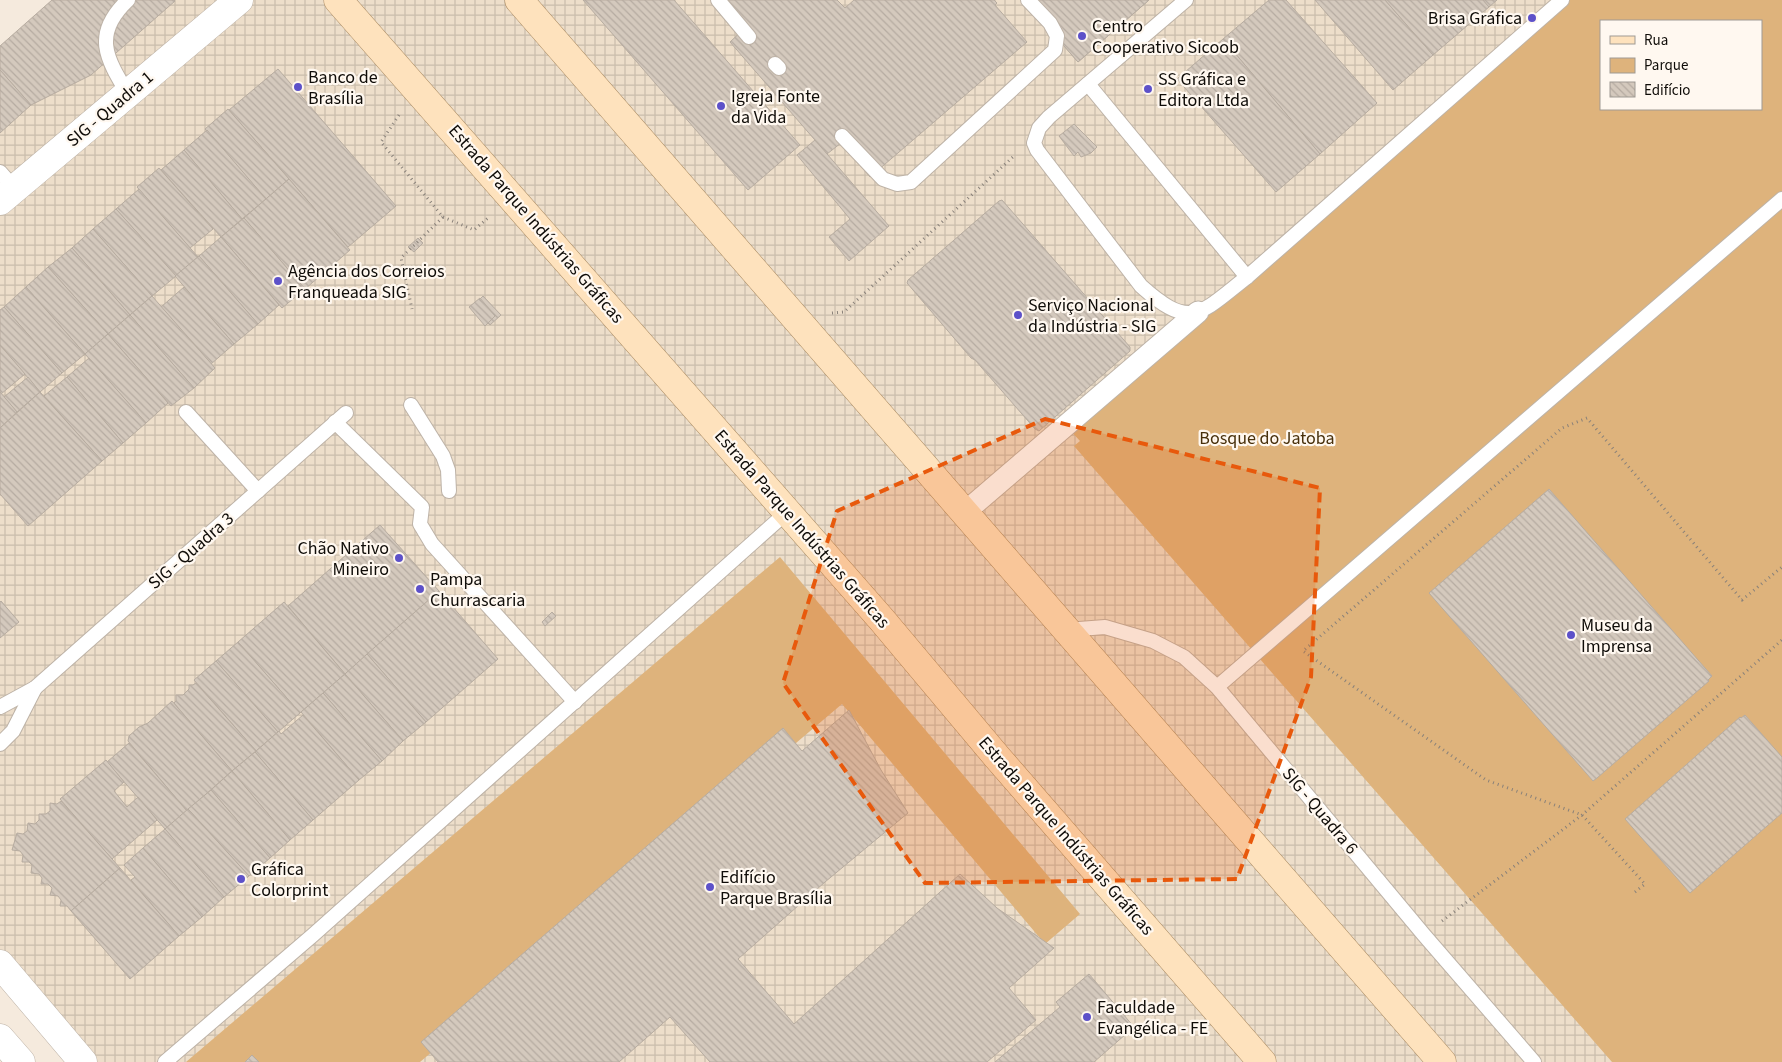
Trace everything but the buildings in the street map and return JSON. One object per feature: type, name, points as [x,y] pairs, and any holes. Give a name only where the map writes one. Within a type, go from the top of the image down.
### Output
[{"type":"main road","name":"Estrada Parque Indústrias Gráficas","points":[[338,0],[513,198],[786,513],[882,620],[997,757],[1262,1062]]},
{"type":"main road","points":[[519,0],[1442,1062]]},
{"type":"street","name":"SIG - Quadra 1","points":[[5,187],[128,94],[225,6]]},
{"type":"street","points":[[964,513],[1198,312]]},
{"type":"street","points":[[0,964],[84,1062]]},
{"type":"street","points":[[0,1038],[21,1062]]},
{"type":"lane","points":[[128,0],[111,23],[105,42],[110,64],[128,94]]},
{"type":"lane","points":[[718,0],[749,37]]},
{"type":"lane","points":[[842,136],[883,179],[897,184],[911,182],[1055,50],[1057,36],[1050,23],[1028,0]]},
{"type":"lane","points":[[1186,0],[1049,117],[1039,128],[1034,143],[1037,150],[1140,286],[1156,300],[1182,313],[1198,312],[1213,304],[1246,277],[1562,0]]},
{"type":"lane","points":[[1088,84],[1246,277]]},
{"type":"lane","points":[[1217,687],[1782,199]]},
{"type":"lane","points":[[411,405],[443,456],[448,470],[449,491]]},
{"type":"lane","points":[[186,412],[258,492]]},
{"type":"lane","name":"SIG - Quadra 3","points":[[0,707],[35,688],[346,413]]},
{"type":"lane","points":[[335,422],[422,507],[420,524],[432,544],[574,702]]},
{"type":"lane","points":[[165,1062],[313,935],[786,513]]},
{"type":"lane","name":"SIG - Quadra 6","points":[[1066,630],[1105,628],[1153,641],[1184,657],[1217,687],[1424,935],[1534,1062]]},
{"type":"lane","name":"SIG - Quadra 3","points":[[0,744],[13,731],[35,688]]},
{"type":"path","points":[[424,97],[401,112],[381,142],[443,216],[474,230],[513,198]]},
{"type":"path","points":[[829,311],[833,314],[844,312],[1035,137]]},
{"type":"path","points":[[412,309],[401,258],[443,216]]},
{"type":"path","points":[[1636,892],[1644,884],[1582,815],[1486,780],[1303,651],[1562,428],[1587,418],[1742,600],[1782,567]]},
{"type":"path","points":[[1424,935],[1582,815],[1782,640]]},
{"type":"highlighted area","points":[[1045,419],[1320,488],[1311,677],[1237,879],[925,883],[783,683],[837,511]]},
{"type":"shaded area","points":[[55,0],[1782,0],[1782,1062],[89,1062],[0,959],[0,48]]},
{"type":"green space","name":"Bosque do Jatoba","points":[[1553,0],[1782,0],[1782,1062],[1612,1062],[1074,446],[1080,441],[1068,428]]},
{"type":"green space","points":[[780,557],[1080,914],[1045,944],[842,704],[420,1062],[186,1062]]},
{"type":"place","name":"Brisa Gráfica","points":[[1532,18]]},
{"type":"place","name":"Centro Cooperativo Sicoob","points":[[1082,36]]},
{"type":"place","name":"Banco de Brasília","points":[[298,87]]},
{"type":"place","name":"SS Gráfica e Editora Ltda","points":[[1148,89]]},
{"type":"place","name":"Igreja Fonte da Vida","points":[[721,106]]},
{"type":"place","name":"Agência dos Correios Franqueada SIG","points":[[278,281]]},
{"type":"place","name":"Serviço Nacional da Indústria - SIG","points":[[1018,315]]},
{"type":"place","name":"Chão Nativo Mineiro","points":[[399,558]]},
{"type":"place","name":"Pampa Churrascaria","points":[[420,589]]},
{"type":"place","name":"Museu da Imprensa","points":[[1571,635]]},
{"type":"place","name":"Gráfica Colorprint","points":[[241,879]]},
{"type":"place","name":"Edifício Parque Brasília","points":[[710,887]]},
{"type":"place","name":"Faculdade Evangélica - FE","points":[[1087,1017]]}]
